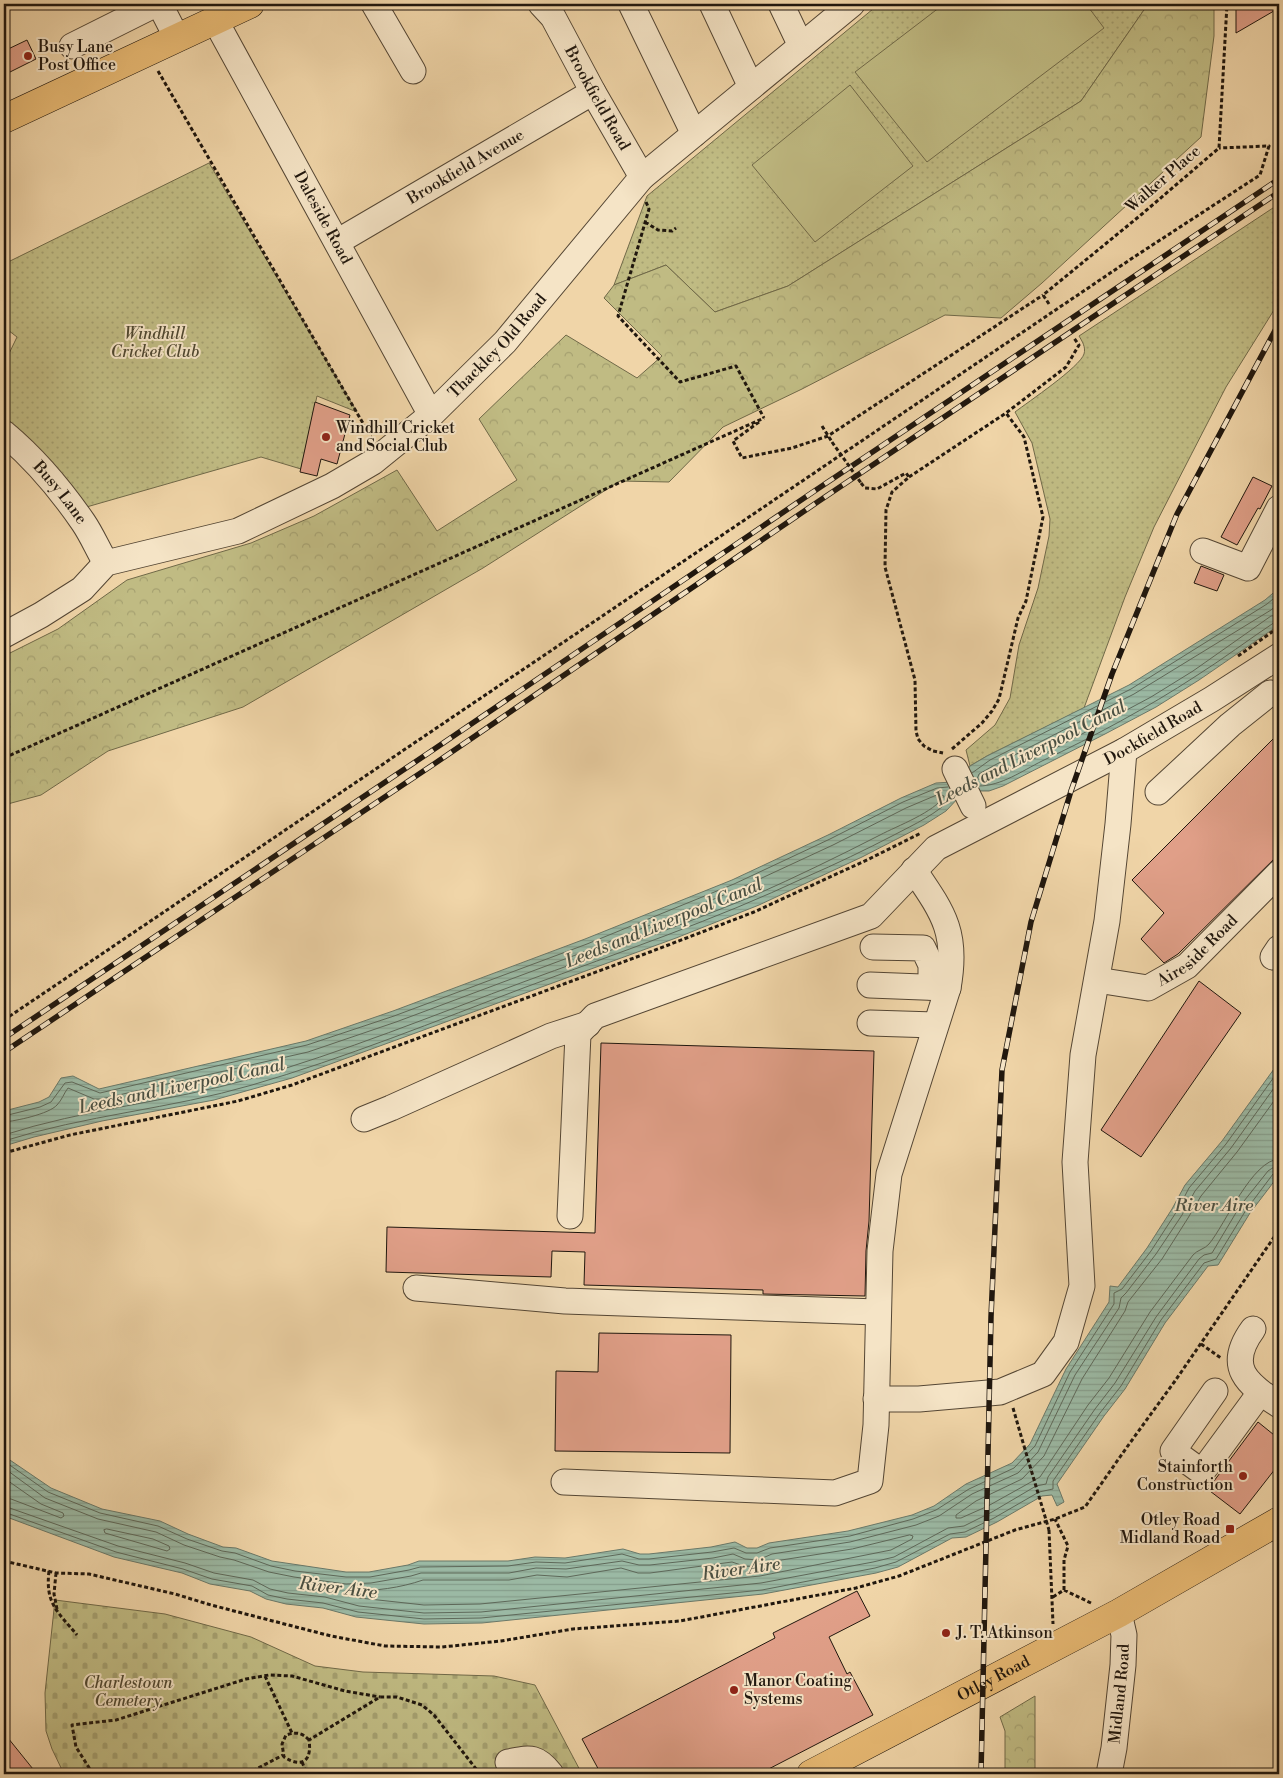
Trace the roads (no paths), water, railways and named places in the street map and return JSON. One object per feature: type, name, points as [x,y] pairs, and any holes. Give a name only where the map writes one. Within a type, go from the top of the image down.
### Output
[{"type":"main road","points":[[4,119],[250,4]]},
{"type":"main road","name":"Otley Road","points":[[810,1774],[1112,1617],[1279,1521]]},
{"type":"street","points":[[72,46],[156,4],[160,5],[177,38]]},
{"type":"street","points":[[374,4],[412,71]]},
{"type":"street","points":[[631,4],[694,134]]},
{"type":"street","points":[[712,4],[751,87]]},
{"type":"street","points":[[781,4],[801,46]]},
{"type":"street","name":"Thackley Old Road","points":[[106,563],[238,531],[332,486],[373,462],[430,415],[505,342],[639,181],[849,5]]},
{"type":"street","name":"Brookfield Road","points":[[547,10],[593,92],[639,181]]},
{"type":"street","name":"Daleside Road","points":[[215,20],[430,415]]},
{"type":"street","name":"Brookfield Avenue","points":[[337,242],[593,92]]},
{"type":"street","name":"Busy Lane","points":[[4,433],[17,444],[55,485],[84,524],[106,563]]},
{"type":"street","points":[[1203,551],[1248,568],[1274,519]]},
{"type":"street","points":[[4,635],[41,615],[82,589],[106,563]]},
{"type":"street","name":"Dockfield Road","points":[[364,1119],[551,1036],[588,1024],[595,1016],[871,916],[936,848],[1124,751],[1212,699],[1279,656]]},
{"type":"street","points":[[1158,792],[1230,725],[1270,693]]},
{"type":"street","points":[[1212,699],[1230,725]]},
{"type":"street","points":[[876,1399],[919,1399],[1000,1392],[1043,1374],[1066,1342],[1082,1286],[1075,1162],[1084,1055],[1107,921],[1124,751]]},
{"type":"street","points":[[955,769],[973,806]]},
{"type":"street","points":[[564,1482],[835,1493],[870,1481],[876,1424],[877,1312],[880,1251],[889,1174],[935,1025],[940,987],[952,966],[952,947],[949,934],[938,906],[914,870]]},
{"type":"street","name":"Aireside Road","points":[[1097,980],[1148,988],[1187,966],[1279,873]]},
{"type":"street","points":[[873,947],[923,948],[940,987]]},
{"type":"street","points":[[870,985],[940,987]]},
{"type":"street","points":[[870,1022],[935,1025]]},
{"type":"street","points":[[570,1216],[578,1034],[588,1024]]},
{"type":"street","points":[[416,1288],[565,1301],[877,1312]]},
{"type":"street","points":[[1215,1391],[1173,1451],[1202,1472],[1270,1399],[1248,1382],[1242,1371],[1240,1356],[1244,1342],[1253,1330]]},
{"type":"street","name":"Midland Road","points":[[1109,1774],[1124,1665],[1124,1635],[1112,1617]]},
{"type":"street","points":[[508,1762],[527,1758],[542,1762],[551,1774]]},
{"type":"water","name":"Leeds and Liverpool Canal","points":[[1279,588],[1279,625],[1156,707],[1003,786],[989,791],[969,791],[961,795],[946,811],[924,825],[862,857],[759,905],[676,938],[292,1078],[214,1100],[102,1121],[4,1146],[4,1111],[39,1102],[49,1097],[61,1078],[73,1076],[99,1089],[306,1041],[393,1011],[585,939],[732,880],[901,798],[936,783],[952,782],[963,777],[970,766],[987,756],[1129,685],[1265,600]]},
{"type":"water","name":"River Aire","points":[[1279,1062],[1279,1175],[1250,1213],[1218,1265],[1208,1266],[1165,1323],[1125,1389],[1057,1484],[1064,1502],[1057,1506],[1052,1495],[1042,1496],[997,1522],[966,1537],[952,1538],[898,1567],[876,1573],[763,1594],[482,1623],[424,1624],[356,1617],[323,1608],[286,1604],[266,1599],[250,1591],[210,1584],[182,1573],[114,1557],[4,1516],[4,1456],[51,1488],[102,1509],[160,1521],[223,1547],[236,1548],[272,1561],[346,1572],[369,1572],[408,1565],[419,1561],[508,1561],[535,1557],[565,1558],[623,1549],[640,1554],[649,1554],[711,1547],[735,1542],[747,1548],[757,1548],[769,1543],[848,1531],[912,1515],[934,1506],[966,1484],[1012,1463],[1030,1444],[1066,1369],[1109,1302],[1110,1286],[1118,1287],[1147,1248],[1185,1185],[1222,1141]]},
{"type":"railway","points":[[4,1038],[1279,179]]},
{"type":"railway","points":[[4,1052],[434,764],[819,501],[1279,192]]},
{"type":"railway","points":[[981,1774],[991,1317],[1002,1070],[1031,922],[1071,791],[1112,674],[1177,514],[1279,323]]},
{"type":"place","name":"Busy Lane Post Office","points":[[28,56]]},
{"type":"place","name":"Windhill Cricket and Social Club","points":[[326,437]]},
{"type":"place","name":"Stainforth Construction","points":[[1243,1476]]},
{"type":"place","name":"Otley Road Midland Road","points":[[1230,1529]]},
{"type":"place","name":"J. T. Atkinson","points":[[946,1633]]},
{"type":"place","name":"Manor Coating Systems","points":[[734,1690]]},
{"type":"park label","name":"Windhill Cricket Club","points":[[155,343]]},
{"type":"park label","name":"Charlestown Cemetery","points":[[128,1692]]}]
